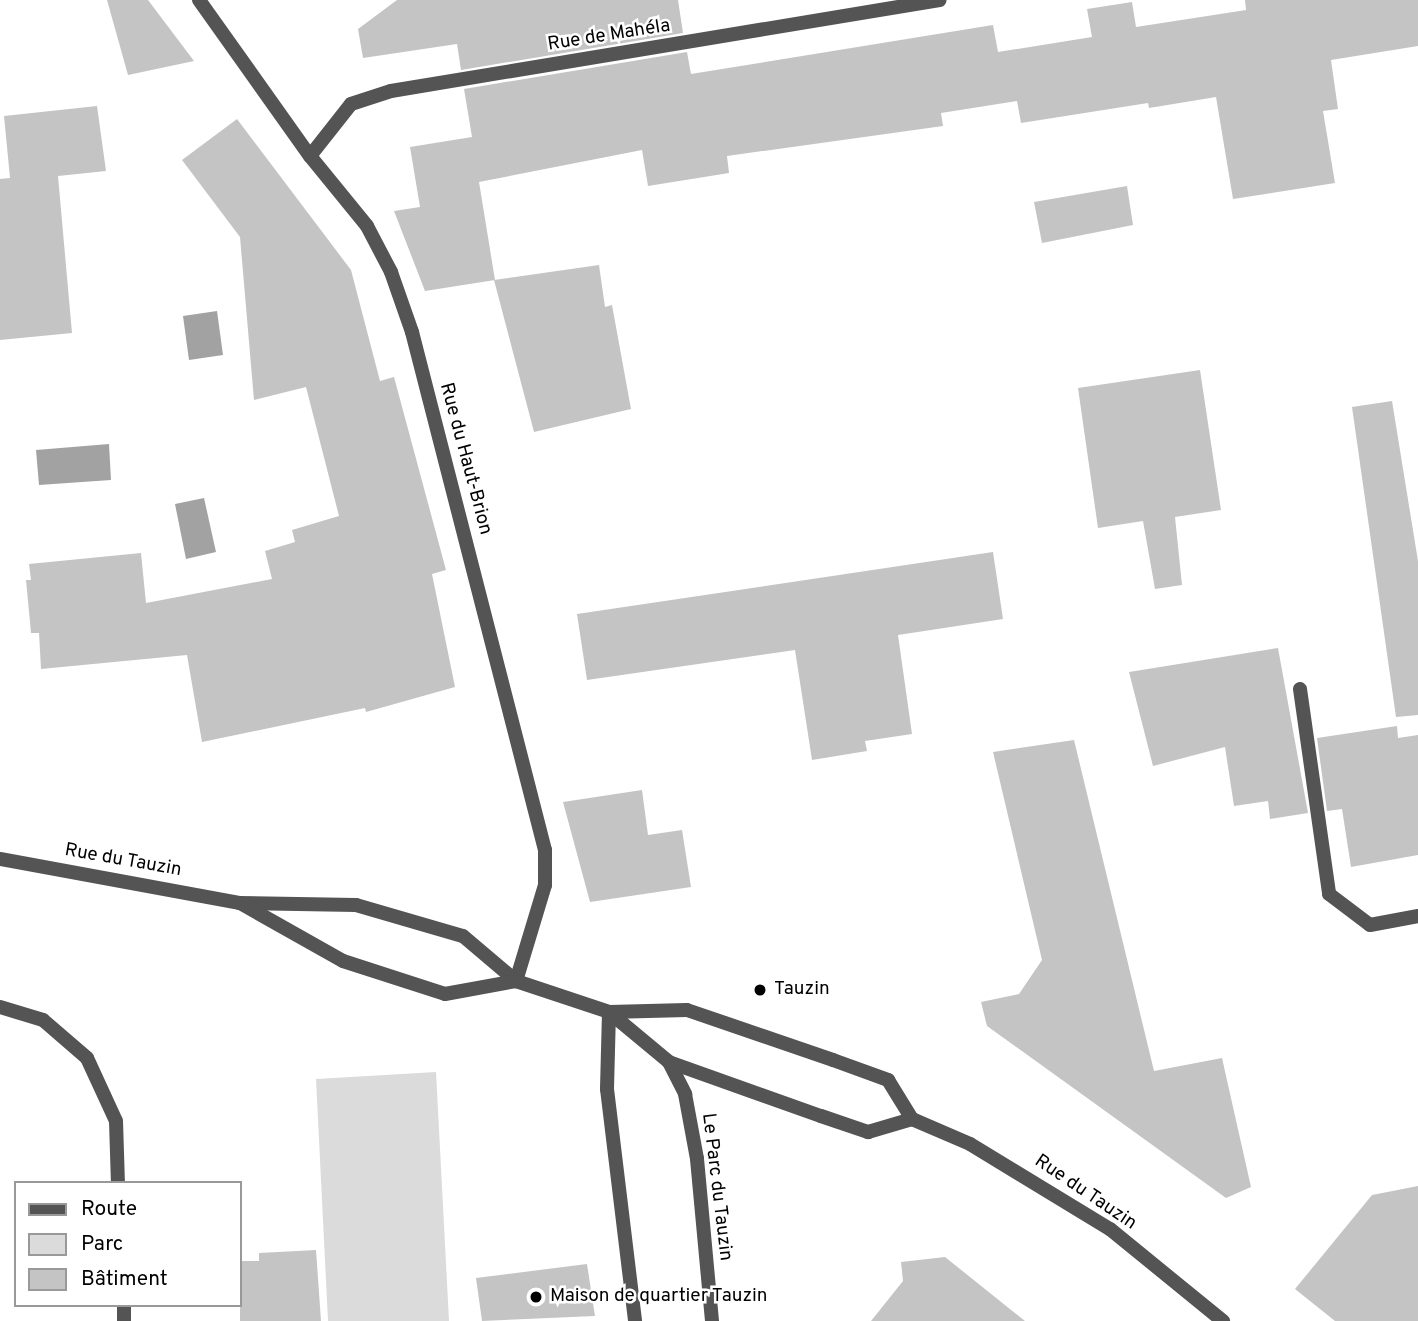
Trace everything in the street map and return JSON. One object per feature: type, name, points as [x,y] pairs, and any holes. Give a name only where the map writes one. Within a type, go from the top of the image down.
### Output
[{"type":"street","name":"Rue du Haut-Brion","points":[[199,0],[310,156],[367,226],[404,308],[545,850],[545,885],[516,981]]},
{"type":"street","name":"Rue de Mahéla","points":[[310,156],[351,104],[391,91],[940,0]]},
{"type":"street","points":[[1300,689],[1329,894],[1370,925],[1418,916]]},
{"type":"street","name":"Rue du Tauzin","points":[[0,859],[239,903],[356,905],[463,936],[516,981],[609,1012],[687,1010],[888,1080],[912,1119],[970,1144],[1110,1229],[1223,1321]]},
{"type":"street","name":"Rue du Tauzin","points":[[239,903],[343,961],[445,993],[516,981]]},
{"type":"street","points":[[0,1007],[43,1020],[87,1058],[116,1121],[118,1181]]},
{"type":"street","name":"Rue du Tauzin","points":[[609,1012],[670,1062],[869,1132],[912,1119]]},
{"type":"street","points":[[609,1012],[607,1089],[635,1321]]},
{"type":"street","name":"Le Parc du Tauzin","points":[[670,1062],[685,1094],[696,1158],[712,1321]]},
{"type":"green space","points":[[436,1072],[449,1321],[328,1321],[316,1079]]},
{"type":"shaded area","points":[[217,311],[223,355],[189,360],[183,316]]},
{"type":"shaded area","points":[[109,444],[111,480],[39,485],[36,450]]},
{"type":"shaded area","points":[[204,498],[216,552],[186,559],[175,504]]},
{"type":"building","points":[[107,0],[148,0],[194,61],[128,75]]},
{"type":"building","points":[[397,0],[678,0],[683,33],[461,70],[457,44],[363,58],[358,29]]},
{"type":"building","points":[[1245,0],[1418,0],[1418,46],[1331,60],[1338,109],[1323,111],[1335,183],[1233,199],[1216,97],[1149,108],[1148,103],[1021,123],[1017,101],[941,113],[943,126],[727,156],[729,173],[648,186],[642,150],[479,182],[495,280],[425,291],[394,211],[420,207],[410,147],[472,137],[464,89],[687,52],[691,74],[993,25],[998,52],[1092,37],[1087,9],[1132,2],[1136,27],[1246,10]]},
{"type":"building","points":[[97,106],[106,171],[58,176],[72,333],[0,340],[0,179],[10,178],[4,116]]},
{"type":"building","points":[[237,119],[351,270],[380,381],[394,377],[446,570],[432,574],[455,687],[366,712],[365,708],[202,742],[187,655],[41,669],[39,633],[31,633],[26,580],[31,580],[29,564],[141,553],[146,603],[272,579],[265,551],[295,542],[292,530],[339,516],[306,387],[254,400],[240,237],[182,160]]},
{"type":"building","points":[[1127,186],[1133,225],[1042,243],[1034,202]]},
{"type":"building","points":[[599,265],[605,307],[612,305],[631,409],[534,432],[494,280]]},
{"type":"building","points":[[1200,370],[1221,510],[1175,517],[1182,585],[1155,589],[1143,521],[1098,528],[1078,388]]},
{"type":"building","points":[[1392,401],[1418,561],[1418,715],[1396,717],[1352,407]]},
{"type":"building","points":[[993,552],[1003,619],[898,635],[912,734],[865,741],[867,751],[812,760],[795,650],[587,680],[577,614]]},
{"type":"building","points":[[1278,648],[1308,813],[1270,819],[1268,801],[1234,806],[1225,747],[1153,766],[1129,672]]},
{"type":"building","points":[[1397,726],[1398,738],[1418,735],[1418,855],[1351,867],[1342,809],[1327,811],[1317,738]]},
{"type":"building","points":[[1074,740],[1154,1071],[1222,1058],[1251,1187],[1226,1198],[987,1026],[981,1002],[1019,994],[1042,960],[993,752]]},
{"type":"building","points":[[642,790],[648,835],[682,830],[691,887],[590,902],[563,802]]},
{"type":"building","points":[[1418,1186],[1418,1321],[1335,1321],[1295,1289],[1372,1195]]},
{"type":"building","points":[[316,1250],[321,1321],[240,1321],[242,1261],[259,1261],[259,1253]]},
{"type":"building","points":[[945,1257],[1025,1321],[871,1321],[903,1281],[901,1262]]},
{"type":"building","name":"Maison de quartier Tauzin","points":[[587,1264],[595,1316],[482,1321],[476,1278]]},
{"type":"place","name":"Tauzin","points":[[760,990]]},
{"type":"place","name":"Maison de quartier Tauzin","points":[[536,1297]]}]
